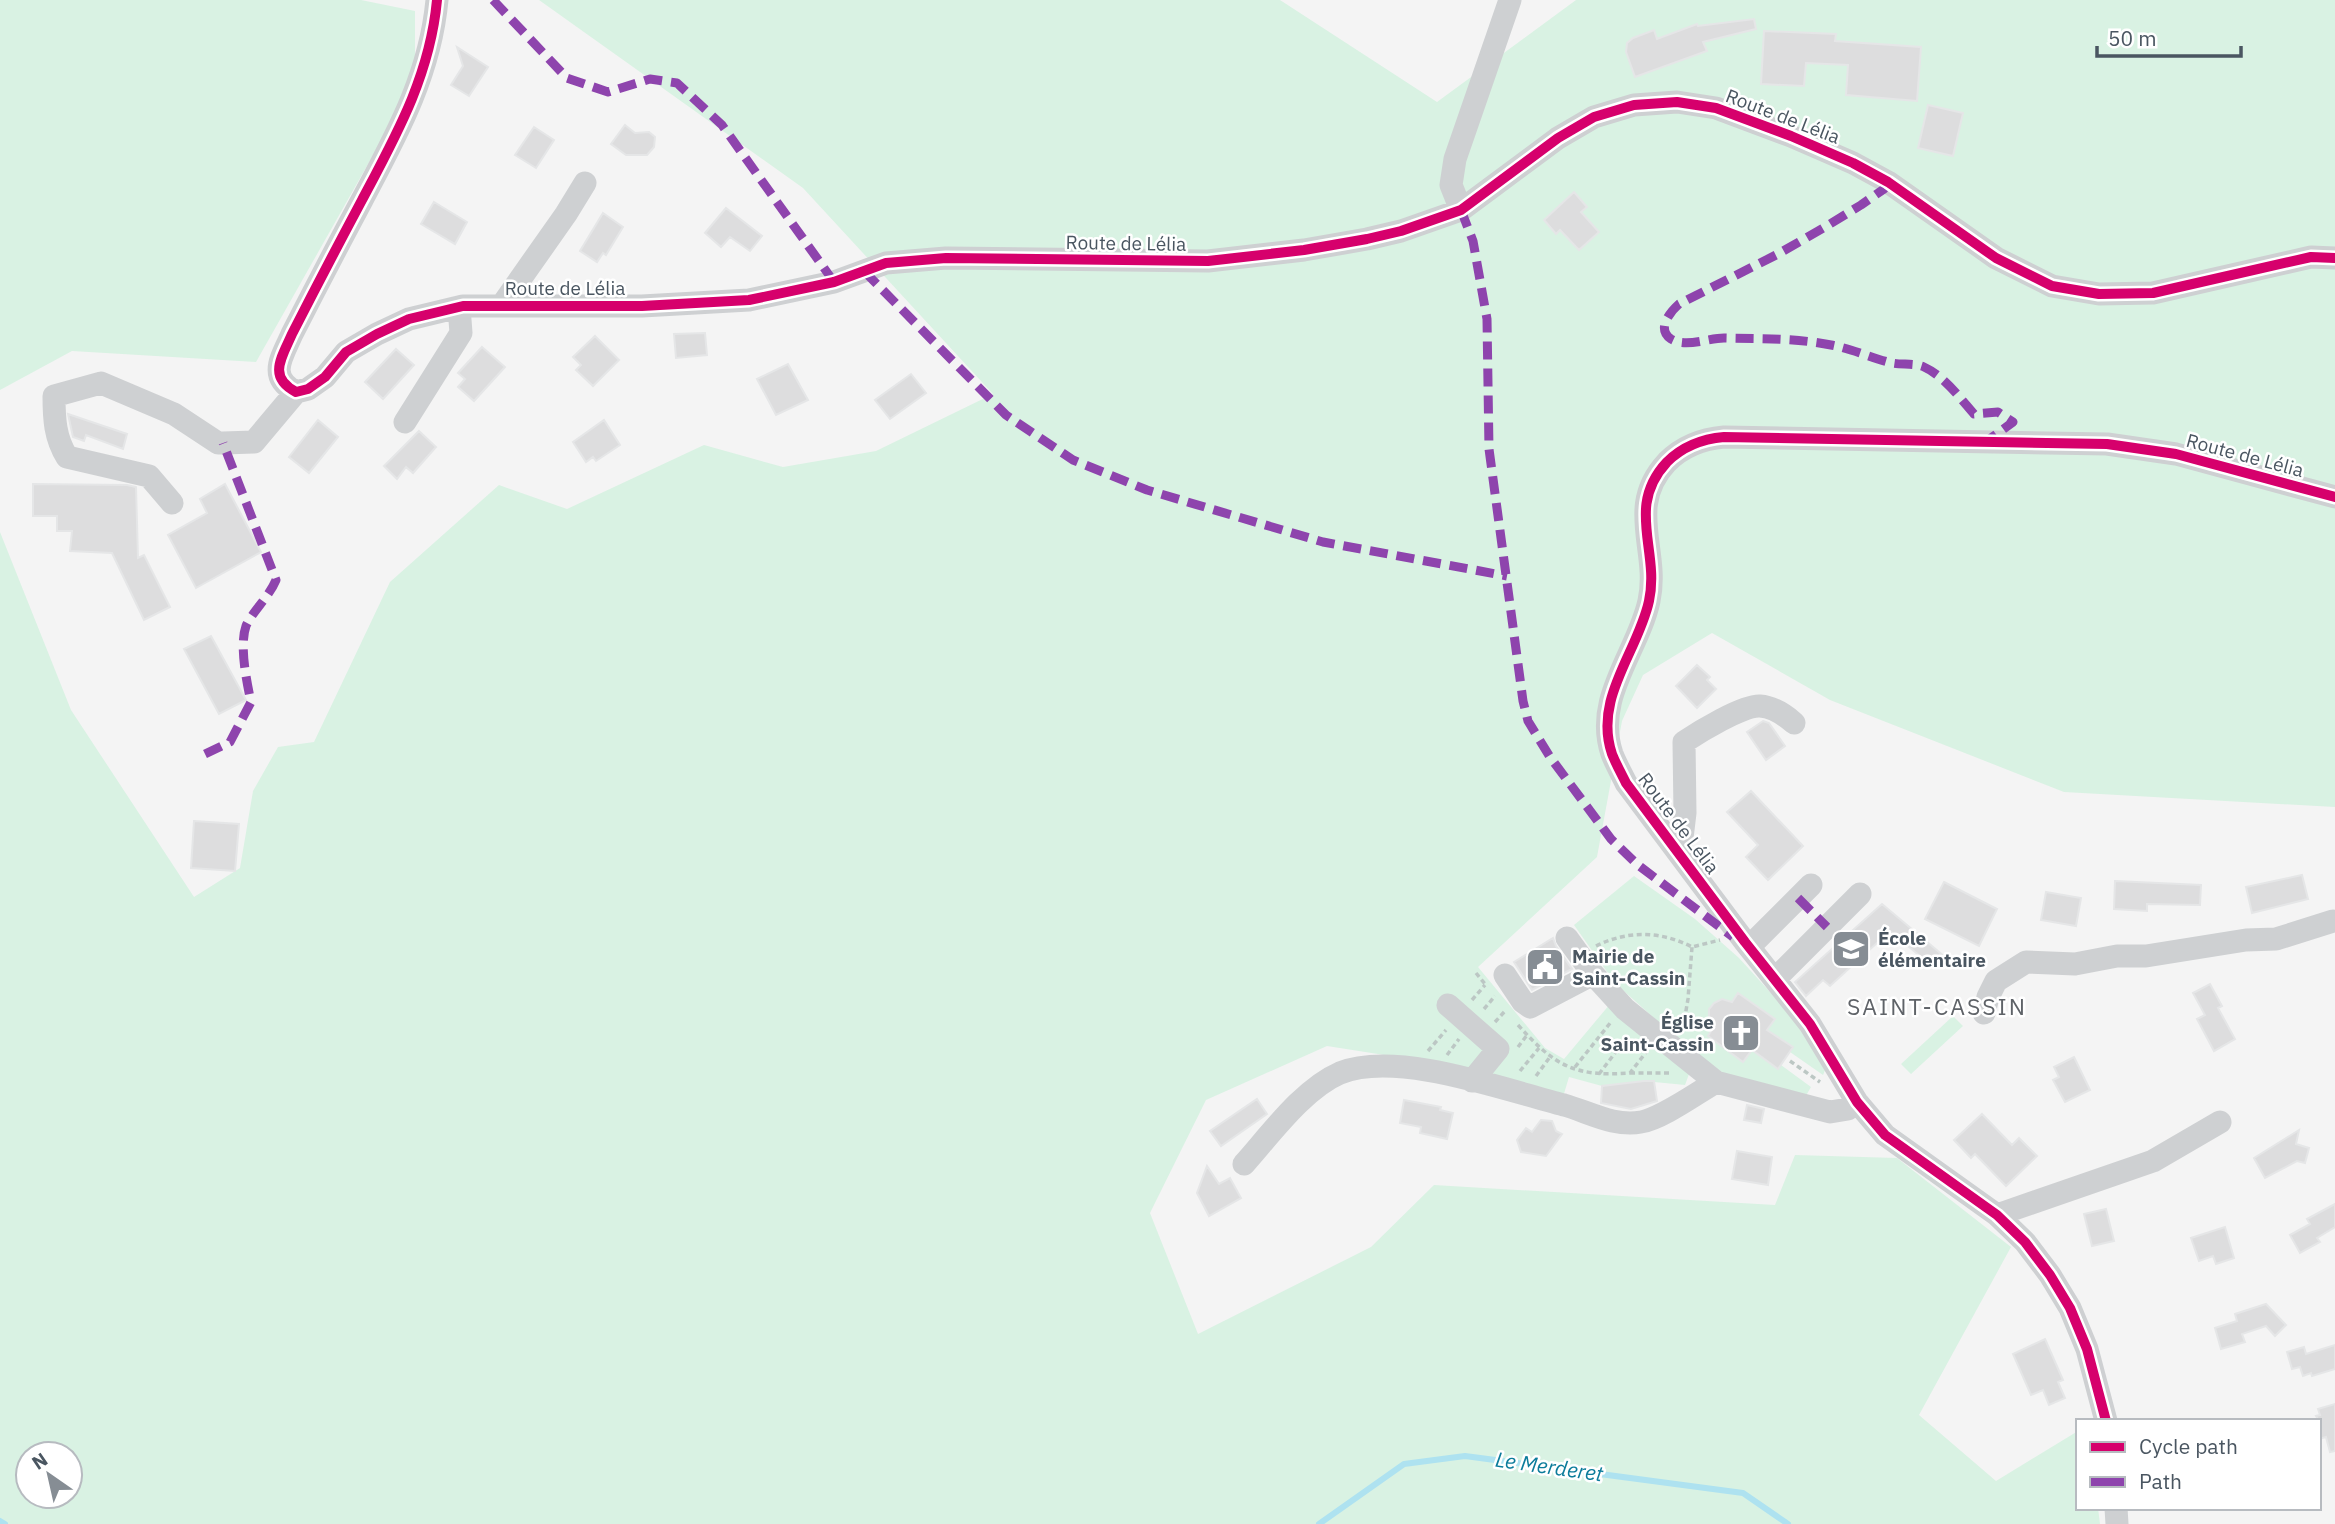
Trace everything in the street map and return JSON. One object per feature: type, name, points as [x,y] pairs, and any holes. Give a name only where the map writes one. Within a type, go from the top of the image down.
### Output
[{"type":"street","points":[[172,503],[149,475],[67,457],[60,447],[55,428],[54,396],[101,383],[174,414],[218,443],[254,442],[296,392],[284,386],[279,378],[279,364],[297,323],[388,151],[422,76],[430,51],[437,0]]},
{"type":"street","points":[[1461,210],[1451,185],[1455,159],[1510,0]]},
{"type":"street","name":"Route de Lélia","points":[[296,392],[308,389],[325,377],[346,352],[377,334],[409,319],[459,307],[642,306],[749,300],[834,282],[886,263],[946,258],[1208,261],[1304,250],[1367,239],[1401,231],[1461,210],[1558,138],[1594,117],[1634,105],[1677,102],[1716,108],[1853,163],[1888,182],[1996,258],[2052,286],[2099,294],[2153,293],[2311,257],[2335,258]]},
{"type":"street","points":[[502,305],[585,183]]},
{"type":"street","points":[[405,422],[461,333],[459,307]]},
{"type":"street","name":"Route de Lélia","points":[[2105,1419],[2087,1349],[2070,1308],[2050,1275],[2025,1242],[1997,1215],[1885,1135],[1857,1102],[1810,1024],[1626,783],[1612,753],[1608,714],[1612,692],[1645,617],[1650,598],[1651,575],[1644,513],[1648,489],[1657,473],[1685,447],[1705,438],[1724,437],[2107,444],[2176,454],[2335,498]]},
{"type":"street","points":[[1680,855],[1685,813],[1684,742],[1711,724],[1758,705],[1784,713],[1794,723]]},
{"type":"street","points":[[1749,947],[1811,885]]},
{"type":"street","points":[[1775,979],[1860,894]]},
{"type":"street","points":[[1984,1013],[1988,996],[1996,981],[2026,962],[2075,964],[2117,956],[2146,956],[2246,940],[2276,939],[2333,921]]},
{"type":"street","points":[[1573,946],[1593,974],[1625,1009],[1716,1082],[1830,1112],[1841,1111],[1857,1102]]},
{"type":"street","points":[[1504,975],[1523,1002],[1530,1007],[1593,974]]},
{"type":"street","points":[[1448,1006],[1498,1049],[1472,1081]]},
{"type":"street","points":[[1244,1164],[1296,1106],[1339,1074],[1366,1067],[1410,1067],[1570,1107],[1612,1122],[1629,1123],[1652,1119],[1716,1082]]},
{"type":"street","points":[[1997,1215],[2153,1161],[2220,1122]]},
{"type":"path","points":[[1573,946],[1647,933],[1676,939],[1692,947],[1722,939]]},
{"type":"path","points":[[1672,1047],[1683,1029],[1692,947]]},
{"type":"path","points":[[1476,974],[1539,1048],[1561,1064],[1598,1075],[1672,1073]]},
{"type":"path","points":[[1575,1067],[1612,1021],[1629,1034],[1598,1075]]},
{"type":"path","points":[[1498,1049],[1518,1024]]},
{"type":"path","points":[[1516,1076],[1539,1048]]},
{"type":"path","points":[[1630,1073],[1648,1049]]},
{"type":"path","points":[[1532,1080],[1550,1057]]},
{"type":"green space","points":[[0,0],[361,0],[415,11],[415,81],[256,362],[72,351],[0,390]]},
{"type":"green space","points":[[539,0],[1280,0],[1437,102],[1576,0],[2335,0],[2335,807],[2064,792],[1830,700],[1712,633],[1643,675],[1622,721],[1597,857],[1478,967],[1545,1048],[1564,1059],[1610,1004],[1692,1066],[1685,1085],[1644,1081],[1602,1086],[1569,1077],[1563,1097],[1397,1057],[1327,1046],[1206,1100],[1150,1213],[1198,1334],[1371,1247],[1434,1185],[1775,1205],[1795,1155],[1897,1158],[2011,1247],[1919,1415],[1996,1481],[2076,1432],[2076,1510],[2098,1510],[2100,1524],[0,1524],[0,532],[71,710],[194,897],[240,868],[253,791],[278,747],[314,742],[390,582],[499,485],[567,509],[704,445],[783,467],[876,451],[993,394],[803,188]]},
{"type":"green space","points":[[1634,876],[1695,919],[1739,958],[1802,1027],[1826,1068],[1823,1075],[1790,1052],[1793,1047],[1767,1030],[1775,1019],[1738,993],[1732,1002],[1722,1000],[1711,1007],[1709,1013],[1714,1026],[1708,1036],[1743,1062],[1752,1050],[1778,1069],[1781,1065],[1811,1087],[1804,1099],[1730,1078],[1684,1045],[1615,983],[1574,925]]},
{"type":"green space","points":[[1953,1016],[1963,1026],[1911,1074],[1901,1064]]},
{"type":"building","points":[[1754,19],[1756,29],[1703,42],[1707,51],[1635,77],[1626,52],[1627,43],[1633,38],[1654,30],[1657,39],[1697,24]]},
{"type":"building","points":[[1764,31],[1836,34],[1835,41],[1921,47],[1917,101],[1846,95],[1848,65],[1806,63],[1804,86],[1761,84]]},
{"type":"building","points":[[457,47],[488,67],[469,96],[451,85],[463,66]]},
{"type":"building","points":[[1928,105],[1963,113],[1953,156],[1918,148]]},
{"type":"building","points":[[625,125],[635,133],[649,132],[655,137],[654,147],[647,155],[626,155],[611,144]]},
{"type":"building","points":[[534,127],[554,140],[536,168],[515,155]]},
{"type":"building","points":[[1574,192],[1587,207],[1581,212],[1599,232],[1579,250],[1560,230],[1556,234],[1544,220]]},
{"type":"building","points":[[434,202],[467,222],[455,244],[421,224]]},
{"type":"building","points":[[726,208],[762,236],[750,251],[730,237],[721,247],[705,233]]},
{"type":"building","points":[[603,213],[623,227],[606,255],[603,253],[597,262],[580,251]]},
{"type":"building","points":[[705,333],[707,355],[676,358],[674,334]]},
{"type":"building","points":[[595,336],[619,360],[593,386],[576,370],[581,365],[573,357]]},
{"type":"building","points":[[482,347],[505,367],[474,401],[458,387],[465,379],[458,373]]},
{"type":"building","points":[[396,349],[414,365],[383,399],[365,382]]},
{"type":"building","points":[[788,364],[808,400],[776,415],[757,379]]},
{"type":"building","points":[[911,374],[926,393],[890,419],[875,400]]},
{"type":"building","points":[[68,414],[127,434],[123,449],[86,435],[84,441],[73,437]]},
{"type":"building","points":[[318,420],[338,437],[309,473],[289,457]]},
{"type":"building","points":[[604,420],[620,445],[596,461],[593,457],[586,462],[573,442]]},
{"type":"building","points":[[419,431],[436,447],[413,473],[406,467],[397,479],[384,466]]},
{"type":"building","points":[[33,484],[136,487],[138,558],[144,555],[170,607],[144,620],[112,553],[70,551],[72,531],[57,531],[57,516],[33,516]]},
{"type":"building","points":[[225,484],[261,552],[196,588],[168,535],[207,513],[200,499]]},
{"type":"building","points":[[211,636],[246,700],[219,714],[184,649]]},
{"type":"building","points":[[1697,665],[1710,677],[1707,680],[1716,689],[1697,708],[1676,686]]},
{"type":"building","points":[[1763,721],[1769,723],[1785,746],[1766,760],[1747,732]]},
{"type":"building","points":[[1751,791],[1803,846],[1768,880],[1746,857],[1758,845],[1727,812]]},
{"type":"building","points":[[194,821],[239,824],[235,871],[191,868]]},
{"type":"building","points":[[2302,875],[2308,899],[2252,913],[2246,887]]},
{"type":"building","points":[[2115,881],[2201,885],[2200,905],[2147,904],[2147,911],[2114,909]]},
{"type":"building","points":[[1944,882],[1997,909],[1979,946],[1925,919]]},
{"type":"building","points":[[2046,892],[2081,898],[2076,926],[2041,920]]},
{"type":"building","name":"École élémentaire","points":[[1882,904],[1945,957],[1933,967],[1890,931],[1830,986],[1823,980],[1806,996],[1795,982]]},
{"type":"building","name":"Mairie de Saint-Cassin","points":[[1553,938],[1572,969],[1532,990],[1514,962]]},
{"type":"building","points":[[2210,984],[2222,1006],[2218,1008],[2235,1039],[2214,1051],[2197,1019],[2205,1015],[2193,993]]},
{"type":"building","name":"Église Saint-Cassin","points":[[1738,993],[1775,1019],[1767,1030],[1793,1047],[1778,1069],[1752,1050],[1743,1062],[1708,1036],[1714,1026],[1709,1017],[1709,1009],[1722,999],[1732,1002]]},
{"type":"building","points":[[2074,1057],[2090,1090],[2065,1102],[2053,1080],[2059,1077],[2054,1067]]},
{"type":"building","points":[[1654,1081],[1657,1101],[1631,1109],[1601,1103],[1602,1086]]},
{"type":"building","points":[[1257,1099],[1267,1114],[1221,1146],[1210,1131]]},
{"type":"building","points":[[1404,1100],[1441,1107],[1440,1110],[1453,1113],[1447,1139],[1420,1133],[1421,1127],[1400,1123]]},
{"type":"building","points":[[1747,1105],[1764,1109],[1761,1123],[1744,1120]]},
{"type":"building","points":[[1982,1114],[2012,1145],[2019,1138],[2037,1156],[2006,1186],[1975,1154],[1971,1158],[1954,1140]]},
{"type":"building","points":[[1541,1120],[1552,1121],[1556,1131],[1562,1134],[1546,1156],[1521,1152],[1517,1140],[1526,1128],[1532,1132]]},
{"type":"building","points":[[2299,1130],[2296,1144],[2309,1148],[2305,1163],[2297,1161],[2265,1178],[2254,1158]]},
{"type":"building","points":[[1737,1151],[1772,1157],[1768,1185],[1732,1179]]},
{"type":"building","points":[[1207,1166],[1219,1184],[1230,1178],[1241,1198],[1209,1216],[1197,1193]]},
{"type":"building","points":[[2335,1204],[2335,1227],[2317,1238],[2320,1242],[2300,1253],[2290,1235],[2310,1224],[2307,1219]]},
{"type":"building","points":[[2106,1209],[2114,1241],[2092,1246],[2084,1214]]},
{"type":"building","points":[[2225,1227],[2234,1258],[2216,1264],[2213,1256],[2199,1261],[2191,1238]]},
{"type":"building","points":[[2266,1304],[2286,1325],[2275,1336],[2266,1326],[2242,1334],[2245,1342],[2221,1349],[2215,1328],[2237,1321],[2235,1314]]},
{"type":"building","points":[[2045,1339],[2063,1380],[2058,1382],[2065,1398],[2049,1405],[2043,1390],[2031,1395],[2013,1354]]},
{"type":"building","points":[[2335,1345],[2335,1369],[2303,1376],[2300,1367],[2292,1369],[2287,1352],[2304,1347],[2306,1354]]},
{"type":"building","points":[[2335,1404],[2335,1451],[2330,1452],[2326,1437],[2321,1438],[2321,1419],[2316,1416],[2320,1415],[2318,1409]]},
{"type":"waterway","name":"Le Merderet","points":[[1319,1524],[1404,1464],[1465,1456],[1743,1493],[1788,1524]]},
{"type":"waterway","name":"Le Merderet","points":[[0,1521],[5,1524]]},
{"type":"marked path","points":[[493,0],[567,78],[608,92],[650,79],[677,83],[722,125],[834,282]]},
{"type":"marked path","points":[[1888,182],[1884,189],[1825,227],[1679,304],[1666,321],[1665,330],[1671,339],[1683,343],[1724,338],[1805,341],[1839,347],[1892,363],[1920,366],[1945,382],[1974,414],[1998,412],[2013,422],[1987,441]]},
{"type":"marked path","points":[[1461,210],[1473,241],[1487,319],[1489,449],[1523,701],[1528,721],[1550,757],[1611,839],[1638,865],[1733,937]]},
{"type":"marked path","points":[[864,271],[1006,415],[1073,460],[1147,490],[1323,542],[1507,576]]},
{"type":"marked path","points":[[205,754],[230,742],[251,702],[244,664],[244,634],[246,626],[276,580],[223,443]]},
{"type":"marked path","points":[[1798,898],[1827,927]]},
{"type":"cycle path","points":[[437,0],[427,54],[410,103],[281,359],[279,373],[282,380],[296,392],[308,389],[325,377],[346,352],[377,334],[409,319],[463,306],[642,306],[749,300],[834,282],[886,263],[946,258],[1208,261],[1304,250],[1367,239],[1401,231],[1461,210],[1558,138],[1594,117],[1634,105],[1677,102],[1716,108],[1853,163],[1888,182],[1996,258],[2052,286],[2099,294],[2153,293],[2311,257],[2335,258]]},
{"type":"cycle path","points":[[2105,1419],[2087,1349],[2070,1308],[2050,1275],[2025,1242],[1997,1215],[1885,1135],[1857,1102],[1810,1024],[1626,783],[1612,754],[1608,714],[1612,694],[1649,601],[1651,564],[1646,529],[1648,496],[1655,479],[1673,456],[1693,444],[1724,437],[2107,444],[2176,454],[2335,497]]},
{"type":"place","name":"École élémentaire","points":[[1851,949]]},
{"type":"place","name":"Mairie de Saint-Cassin","points":[[1545,967]]},
{"type":"place","name":"Église Saint-Cassin","points":[[1741,1033]]},
{"type":"district","name":"SAINT-CASSIN","points":[[1937,1007]]}]
